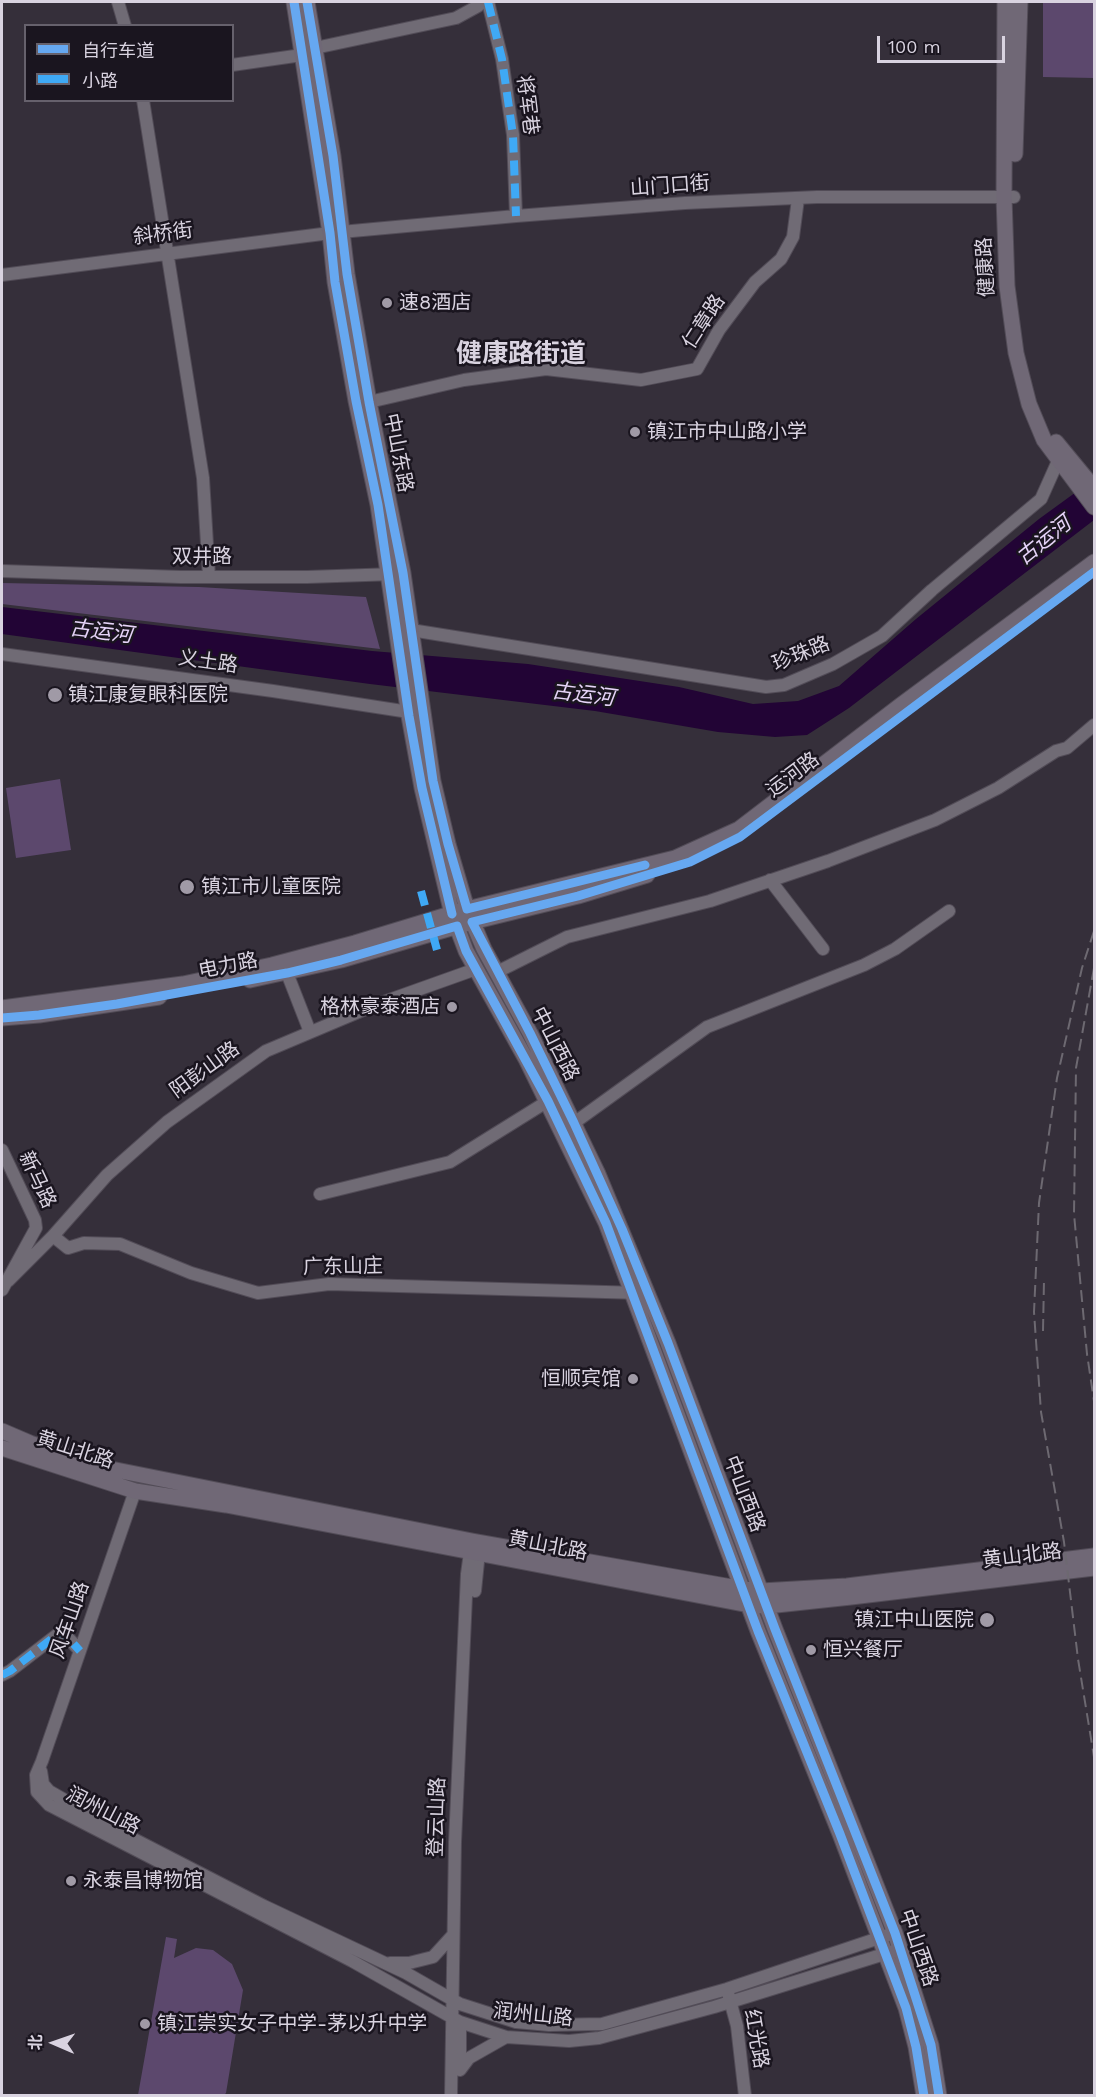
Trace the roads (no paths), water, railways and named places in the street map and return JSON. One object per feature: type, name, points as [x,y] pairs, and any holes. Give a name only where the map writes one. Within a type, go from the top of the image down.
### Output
[{"type":"main road","name":"中山东路","points":[[294,2],[309,52]]},
{"type":"main road","name":"中山东路","points":[[307,2],[309,52],[337,233],[347,274],[369,402],[396,574],[412,705],[448,844],[462,918]]},
{"type":"main road","name":"健康路","points":[[1005,2],[1009,197],[1024,353],[1040,413],[1067,466],[1095,507]]},
{"type":"main road","name":"健康路","points":[[1009,197],[1020,2]]},
{"type":"main road","name":"中山东路","points":[[337,233],[335,282],[356,401],[378,505],[411,630],[405,647]]},
{"type":"main road","name":"健康路","points":[[1067,466],[1095,488]]},
{"type":"main road","name":"运河路","points":[[462,918],[675,858],[739,829],[901,705],[1095,562]]},
{"type":"main road","name":"运河路","points":[[462,918],[578,896],[690,862],[740,837],[1095,572]]},
{"type":"main road","name":"中山西路","points":[[462,918],[476,969],[548,1101],[640,1293],[761,1591],[887,1935],[931,2045],[939,2096]]},
{"type":"main road","name":"中山西路","points":[[462,918],[530,1033],[602,1183],[749,1605],[887,1935]]},
{"type":"main road","name":"电力路","points":[[2,1018],[117,1004],[287,973],[341,960],[462,918]]},
{"type":"main road","name":"电力路","points":[[2,1008],[183,984],[462,918]]},
{"type":"main road","name":"黄山北路","points":[[2,1431],[101,1467],[749,1605],[767,1606],[1095,1568]]},
{"type":"main road","name":"黄山北路","points":[[2,1448],[135,1491],[761,1591],[847,1586],[1095,1556]]},
{"type":"main road","name":"中山西路","points":[[893,1951],[916,2047],[924,2096]]},
{"type":"street","points":[[118,2],[124,24]]},
{"type":"street","points":[[234,65],[309,52],[456,18],[478,6],[480,2]]},
{"type":"street","name":"将军巷","points":[[488,2],[502,59],[513,135],[516,216]]},
{"type":"street","points":[[143,102],[203,478],[208,577]]},
{"type":"street","name":"山门口街","points":[[337,233],[685,203],[817,197],[1009,197]]},
{"type":"street","name":"仁章路","points":[[369,402],[464,380],[546,369],[641,380],[697,369],[720,330],[755,282],[781,259],[793,237],[798,199]]},
{"type":"street","name":"斜桥街","points":[[3,271],[337,233]]},
{"type":"street","name":"珍珠路","points":[[411,630],[766,687],[784,685],[833,664],[882,636],[932,590],[1041,499],[1067,466]]},
{"type":"street","name":"双井路","points":[[2,571],[208,577],[396,574]]},
{"type":"street","name":"义土路","points":[[2,654],[273,691],[412,705]]},
{"type":"street","points":[[496,972],[567,937],[710,901],[935,820],[998,788],[1056,751],[1067,748],[1095,725]]},
{"type":"street","points":[[770,880],[823,949]]},
{"type":"street","points":[[574,1122],[707,1027],[864,965],[895,949],[949,911]]},
{"type":"street","name":"阳彭山路","points":[[5,1286],[107,1175],[167,1122],[266,1051],[375,1005],[476,969]]},
{"type":"street","points":[[287,973],[310,1032]]},
{"type":"street","points":[[320,1194],[450,1162],[548,1101]]},
{"type":"street","name":"新马路","points":[[2,1150],[9,1170],[35,1220],[36,1228],[5,1286]]},
{"type":"street","name":"广东山庄","points":[[53,1236],[68,1248],[84,1243],[120,1244],[191,1273],[258,1293],[329,1284],[640,1293]]},
{"type":"street","name":"风车山路","points":[[42,1761],[135,1491]]},
{"type":"street","name":"登云山路","points":[[457,2096],[459,2071],[453,1935],[466,1585],[475,1547]]},
{"type":"street","name":"登云山路","points":[[456,2002],[475,1547]]},
{"type":"street","points":[[2,1675],[62,1630],[80,1651]]},
{"type":"street","name":"润州山路","points":[[42,1761],[35,1784],[37,1792],[49,1805],[352,1961],[457,2020],[506,2037],[569,2041],[599,2038],[728,1995],[887,1935]]},
{"type":"street","name":"润州山路","points":[[42,1761],[40,1776],[49,1791],[124,1834],[264,1906],[406,1972],[456,2002],[516,2022],[549,2025],[602,2024],[728,1995],[893,1951]]},
{"type":"street","points":[[384,1963],[410,1963],[433,1957],[453,1935]]},
{"type":"street","name":"红光路","points":[[728,1995],[742,2057],[745,2096]]},
{"type":"street","name":"登云山路","points":[[451,2096],[457,2020]]},
{"type":"street","points":[[459,2071],[469,2058],[506,2037]]},
{"type":"water","name":"古运河","points":[[1094,479],[1094,520],[849,708],[807,735],[775,737],[718,732],[595,711],[370,684],[2,634],[2,607],[372,651],[528,664],[679,687],[753,704],[798,701],[839,686],[916,619],[1039,519]]},
{"type":"railway","points":[[1094,931],[1082,968],[1057,1078],[1039,1203],[1034,1312],[1041,1412],[1064,1542],[1078,1659],[1094,1757]]},
{"type":"railway","points":[[1094,968],[1076,1068],[1074,1214],[1087,1354],[1094,1401]]},
{"type":"railway","points":[[1043,1331],[1044,1280]]},
{"type":"place","name":"速8酒店","points":[[387,303]]},
{"type":"place","name":"镇江市中山路小学","points":[[635,432]]},
{"type":"place","name":"镇江康复眼科医院","points":[[55,695]]},
{"type":"place","name":"镇江市儿童医院","points":[[187,887]]},
{"type":"place","name":"格林豪泰酒店","points":[[452,1007]]},
{"type":"place","name":"恒顺宾馆","points":[[633,1379]]},
{"type":"place","name":"镇江中山医院","points":[[987,1620]]},
{"type":"place","name":"恒兴餐厅","points":[[811,1650]]},
{"type":"place","name":"永泰昌博物馆","points":[[71,1881]]},
{"type":"place","name":"镇江崇实女子中学-茅以升中学","points":[[145,2024]]},
{"type":"district","name":"健康路街道","points":[[521,354]]}]
